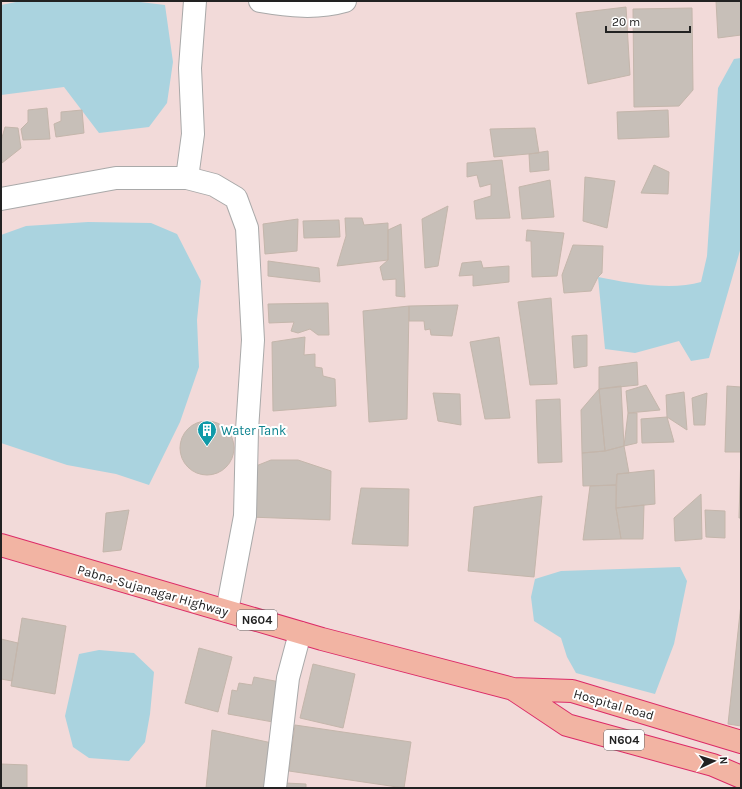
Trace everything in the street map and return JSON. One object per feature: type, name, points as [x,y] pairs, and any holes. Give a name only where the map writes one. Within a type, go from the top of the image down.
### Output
[{"type":"highway","name":"Pabna-Sujanagar Highway","points":[[1,545],[300,633],[513,689]]},
{"type":"highway","name":"Hospital Road","points":[[513,689],[572,691],[741,742]]},
{"type":"highway","name":"N604","points":[[513,689],[567,725],[713,765],[741,777]]},
{"type":"street","points":[[187,178],[193,134],[190,68],[195,1]]},
{"type":"street","points":[[260,1],[286,6],[329,5],[345,1]]},
{"type":"street","points":[[1,199],[116,178],[187,178],[214,185],[236,198],[247,228],[253,340],[247,430],[245,516],[227,611]]},
{"type":"street","points":[[275,788],[288,678],[300,633]]},
{"type":"shaded area","points":[[1,1],[741,1],[741,788],[1,788]]},
{"type":"water","points":[[21,1],[132,1],[165,5],[173,62],[167,103],[149,127],[99,133],[64,87],[1,95],[1,5]]},
{"type":"water","points":[[741,58],[741,247],[709,358],[691,361],[679,341],[635,353],[605,349],[598,277],[636,284],[663,286],[689,285],[701,282],[707,256],[718,88],[734,59]]},
{"type":"water","points":[[88,222],[151,223],[177,234],[201,281],[197,320],[199,367],[180,422],[149,485],[116,474],[67,465],[1,443],[1,235],[26,226]]},
{"type":"water","points":[[680,567],[687,581],[674,644],[655,694],[576,673],[567,657],[561,638],[534,621],[531,597],[535,579],[561,571]]},
{"type":"water","points":[[99,650],[134,653],[154,672],[150,714],[145,742],[129,761],[89,758],[73,747],[65,716],[79,654]]},
{"type":"building","points":[[716,1],[741,1],[741,35],[718,38]]},
{"type":"building","points":[[626,7],[630,75],[588,84],[576,13]]},
{"type":"building","points":[[692,8],[693,90],[679,106],[634,107],[633,9]]},
{"type":"building","points":[[47,108],[50,139],[23,140],[21,129],[28,122],[28,110]]},
{"type":"building","points":[[82,110],[84,133],[56,137],[54,124],[61,121],[61,112]]},
{"type":"building","points":[[668,110],[669,137],[618,139],[617,112]]},
{"type":"building","points":[[5,127],[18,128],[21,148],[2,163],[1,141]]},
{"type":"building","points":[[535,128],[539,153],[494,157],[490,129]]},
{"type":"building","points":[[548,151],[549,170],[530,172],[529,154]]},
{"type":"building","points":[[502,160],[510,218],[476,219],[474,201],[491,196],[491,184],[480,187],[477,175],[467,177],[467,163]]},
{"type":"building","points":[[654,165],[669,172],[668,194],[641,193]]},
{"type":"building","points":[[585,177],[615,181],[607,228],[583,221]]},
{"type":"building","points":[[550,180],[554,217],[522,219],[519,187]]},
{"type":"building","points":[[448,206],[438,266],[425,268],[422,219]]},
{"type":"building","points":[[345,218],[362,218],[364,225],[388,223],[388,260],[337,266],[346,236]]},
{"type":"building","points":[[298,219],[297,251],[265,254],[263,224]]},
{"type":"building","points":[[339,220],[340,237],[304,238],[303,221]]},
{"type":"building","points":[[401,224],[405,297],[396,296],[396,279],[383,280],[380,267],[388,260],[388,230]]},
{"type":"building","points":[[527,230],[564,233],[557,276],[532,277],[531,241],[526,241]]},
{"type":"building","points":[[573,245],[603,246],[602,273],[598,277],[591,291],[564,293],[562,275]]},
{"type":"building","points":[[268,261],[319,268],[320,282],[268,276]]},
{"type":"building","points":[[481,261],[483,268],[509,266],[509,282],[473,286],[473,275],[459,276],[462,263]]},
{"type":"building","points":[[551,298],[557,384],[530,385],[518,302]]},
{"type":"building","points":[[328,303],[329,335],[318,335],[310,329],[298,333],[291,331],[294,322],[269,323],[268,304]]},
{"type":"building","points":[[458,305],[452,336],[431,335],[430,329],[425,330],[424,321],[409,321],[409,306]]},
{"type":"building","points":[[409,306],[407,419],[369,422],[363,311]]},
{"type":"building","points":[[587,335],[587,366],[574,368],[572,336]]},
{"type":"building","points":[[305,337],[304,355],[315,354],[315,367],[322,368],[323,376],[335,379],[336,406],[273,411],[272,342]]},
{"type":"building","points":[[499,337],[510,418],[485,419],[470,342]]},
{"type":"building","points":[[637,362],[638,385],[599,389],[599,367]]},
{"type":"building","points":[[646,385],[660,410],[628,413],[626,391]]},
{"type":"building","points":[[621,386],[624,446],[605,451],[599,389]]},
{"type":"building","points":[[727,386],[741,387],[741,452],[725,452]]},
{"type":"building","points":[[599,389],[605,451],[582,453],[581,410]]},
{"type":"building","points":[[684,392],[687,430],[667,417],[666,395]]},
{"type":"building","points":[[433,393],[460,394],[461,425],[438,421]]},
{"type":"building","points":[[707,393],[705,425],[694,425],[692,398]]},
{"type":"building","points":[[560,399],[562,462],[538,463],[536,400]]},
{"type":"building","points":[[628,413],[637,413],[637,443],[624,446]]},
{"type":"building","points":[[667,417],[674,442],[642,443],[641,419]]},
{"type":"building","name":"Water Tank","points":[[207,421],[217,423],[226,429],[232,438],[234,448],[232,458],[226,467],[217,473],[207,475],[197,473],[188,467],[182,458],[180,448],[182,438],[188,429],[197,423]]},
{"type":"building","points":[[624,446],[629,473],[617,474],[616,485],[583,486],[582,453],[605,451]]},
{"type":"building","points":[[741,452],[741,518],[739,518]]},
{"type":"building","points":[[271,460],[298,460],[331,471],[330,520],[249,517],[251,468]]},
{"type":"building","points":[[654,470],[655,504],[616,508],[617,474]]},
{"type":"building","points":[[616,485],[616,508],[621,539],[583,540],[590,486]]},
{"type":"building","points":[[361,488],[409,489],[408,546],[352,544]]},
{"type":"building","points":[[701,494],[702,539],[675,541],[674,518]]},
{"type":"building","points":[[542,496],[534,577],[468,571],[474,507]]},
{"type":"building","points":[[644,505],[643,539],[621,539],[616,508]]},
{"type":"building","points":[[129,510],[121,550],[103,552],[106,513]]},
{"type":"building","points":[[705,510],[725,511],[725,538],[706,537]]},
{"type":"building","points":[[741,604],[741,726],[728,724]]},
{"type":"building","points":[[22,618],[66,626],[55,694],[11,686]]},
{"type":"building","points":[[1,639],[18,643],[12,681],[1,679]]},
{"type":"building","points":[[199,648],[232,657],[218,712],[185,703]]},
{"type":"building","points":[[313,664],[355,674],[343,728],[300,718]]},
{"type":"building","points":[[254,677],[280,682],[273,722],[228,714],[232,690],[237,691],[239,683],[252,685]]},
{"type":"building","points":[[295,725],[411,742],[404,788],[289,771]]},
{"type":"building","points":[[212,730],[272,743],[264,788],[206,788]]},
{"type":"building","points":[[1,764],[27,765],[27,788],[1,788]]},
{"type":"building","points":[[285,783],[306,784],[306,788],[284,788]]},
{"type":"place","name":"Water Tank","points":[[207,447]]}]
